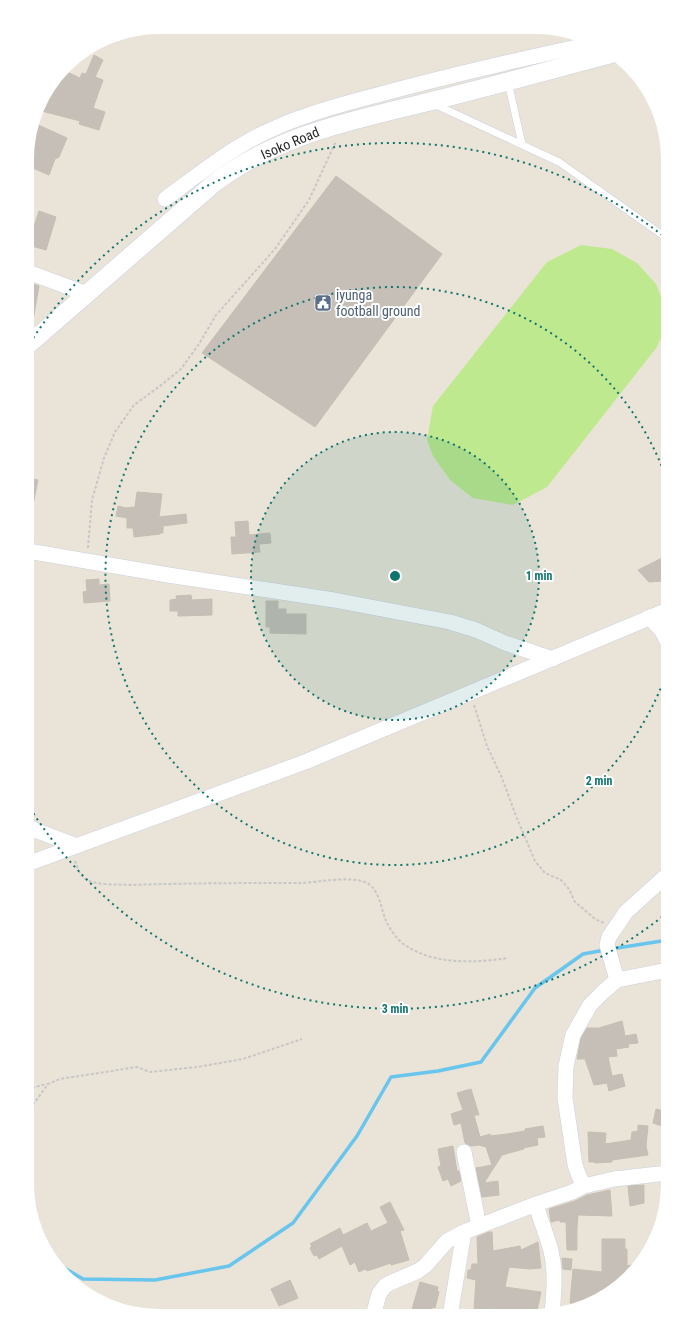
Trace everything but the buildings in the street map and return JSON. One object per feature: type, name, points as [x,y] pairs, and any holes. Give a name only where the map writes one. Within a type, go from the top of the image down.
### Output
[{"type":"street","points":[[165,199],[242,145],[257,136],[286,124],[347,103],[422,82],[586,45]]},
{"type":"street","name":"Isoko Road","points":[[34,340],[212,185],[229,172],[281,144],[345,122],[606,55]]},
{"type":"street","points":[[34,274],[86,294]]},
{"type":"street","points":[[34,552],[168,575],[334,600],[450,622],[476,630],[505,644],[553,659]]},
{"type":"street","points":[[34,861],[304,762],[661,613]]},
{"type":"street","points":[[650,617],[661,630]]},
{"type":"street","points":[[34,830],[73,847]]},
{"type":"street","points":[[617,980],[607,945],[609,938],[614,928],[626,912],[636,901],[661,880]]},
{"type":"street","points":[[584,1186],[575,1165],[569,1134],[565,1098],[566,1066],[573,1035],[590,1004],[617,980],[661,971]]},
{"type":"street","points":[[464,1152],[479,1226]]},
{"type":"street","points":[[375,1309],[379,1294],[385,1286],[418,1271],[425,1266],[447,1241],[464,1232],[536,1204],[572,1192],[584,1186],[614,1179],[661,1174]]},
{"type":"street","points":[[536,1204],[551,1251],[553,1263],[554,1290],[552,1308]]},
{"type":"street","points":[[451,1309],[464,1232]]},
{"type":"lane","points":[[508,81],[522,144]]},
{"type":"lane","points":[[428,102],[522,144],[558,162],[661,235]]},
{"type":"path","points":[[87,561],[92,500],[104,458],[115,432],[134,405],[181,369],[216,315],[275,249],[309,200],[345,122]]},
{"type":"path","points":[[470,692],[487,746],[502,778],[531,854],[538,866],[545,873],[566,883],[575,902],[585,911],[595,919],[614,928]]},
{"type":"path","points":[[73,847],[81,874],[84,878],[105,884],[303,883],[352,880],[366,882],[373,888],[386,921],[404,945],[422,954],[464,962],[508,958]]},
{"type":"path","points":[[34,1087],[60,1079],[137,1067],[150,1072],[197,1067],[243,1059],[302,1039]]},
{"type":"path","points":[[34,1103],[48,1084]]},
{"type":"green space","points":[[581,245],[612,249],[637,263],[656,284],[661,296],[661,338],[657,347],[547,487],[513,505],[473,498],[450,480],[433,456],[427,440],[433,406],[547,262]]},
{"type":"waterway","points":[[611,949],[661,941]]},
{"type":"waterway","points":[[71,1272],[83,1279],[155,1280],[229,1266],[293,1223],[357,1136],[391,1077],[438,1071],[481,1062],[535,988],[583,954],[605,950]]},
{"type":"place","name":"iyunga football ground","points":[[323,303]]}]
